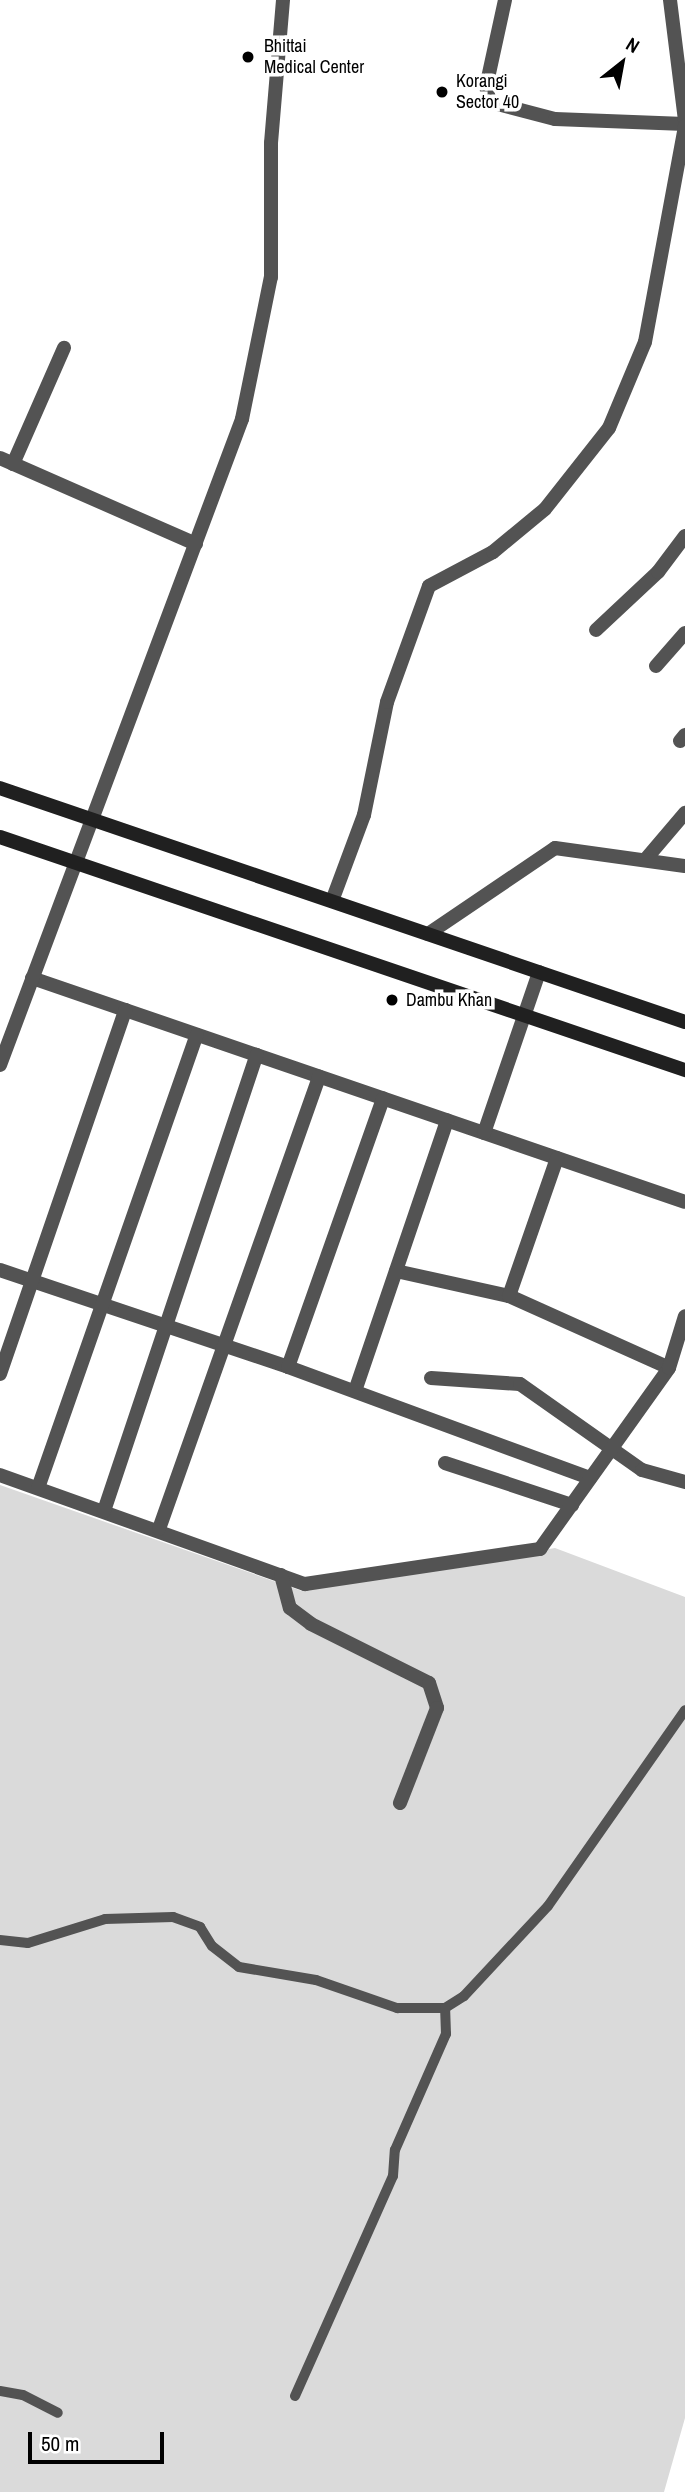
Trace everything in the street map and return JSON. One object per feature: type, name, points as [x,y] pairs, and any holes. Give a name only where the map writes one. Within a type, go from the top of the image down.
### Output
[{"type":"main road","points":[[0,788],[685,1022]]},
{"type":"main road","points":[[0,837],[685,1070]]},
{"type":"street","points":[[0,1065],[242,418],[271,276],[271,143],[284,0]]},
{"type":"street","points":[[505,0],[491,58],[490,102],[555,119],[685,124]]},
{"type":"street","points":[[332,901],[364,815],[387,702],[429,586],[493,552],[545,509],[610,428],[645,342],[685,124],[670,0]]},
{"type":"street","points":[[64,348],[6,461],[196,544]]},
{"type":"street","points":[[596,630],[658,572],[685,536]]},
{"type":"street","points":[[656,666],[685,633]]},
{"type":"street","points":[[645,860],[685,813]]},
{"type":"street","points":[[428,934],[555,848],[685,866]]},
{"type":"street","points":[[484,1133],[539,972]]},
{"type":"street","points":[[32,978],[685,1202]]},
{"type":"street","points":[[0,1374],[125,1010]]},
{"type":"street","points":[[38,1488],[197,1035]]},
{"type":"street","points":[[104,1511],[162,1325],[257,1055]]},
{"type":"street","points":[[159,1530],[319,1076]]},
{"type":"street","points":[[288,1367],[383,1098]]},
{"type":"street","points":[[355,1391],[447,1120]]},
{"type":"street","points":[[509,1296],[557,1158]]},
{"type":"street","points":[[0,1270],[288,1367],[590,1478]]},
{"type":"street","points":[[396,1271],[509,1296],[669,1368]]},
{"type":"street","points":[[0,1475],[305,1584],[540,1549],[669,1368],[685,1316]]},
{"type":"street","points":[[431,1378],[520,1384],[642,1470],[685,1482]]},
{"type":"street","points":[[445,1463],[572,1505]]},
{"type":"street","points":[[281,1575],[290,1608],[311,1624],[429,1683],[438,1708],[400,1803]]},
{"type":"lane","points":[[0,1940],[28,1943],[105,1919],[173,1917],[200,1927],[212,1946],[239,1967],[316,1980],[397,2008],[446,2008],[464,1996],[548,1906],[685,1710]]},
{"type":"lane","points":[[295,2396],[393,2176],[395,2150],[446,2034],[446,2008]]},
{"type":"lane","points":[[0,2391],[23,2395],[58,2413]]},
{"type":"shaded area","points":[[0,1485],[302,1591],[555,1548],[685,1597],[685,2418],[664,2492],[0,2492]]},
{"type":"place","name":"Bhittai Medical Center","points":[[248,57]]},
{"type":"place","name":"Korangi Sector 40","points":[[442,92]]},
{"type":"place","name":"Dambu Khan","points":[[392,1000]]}]
